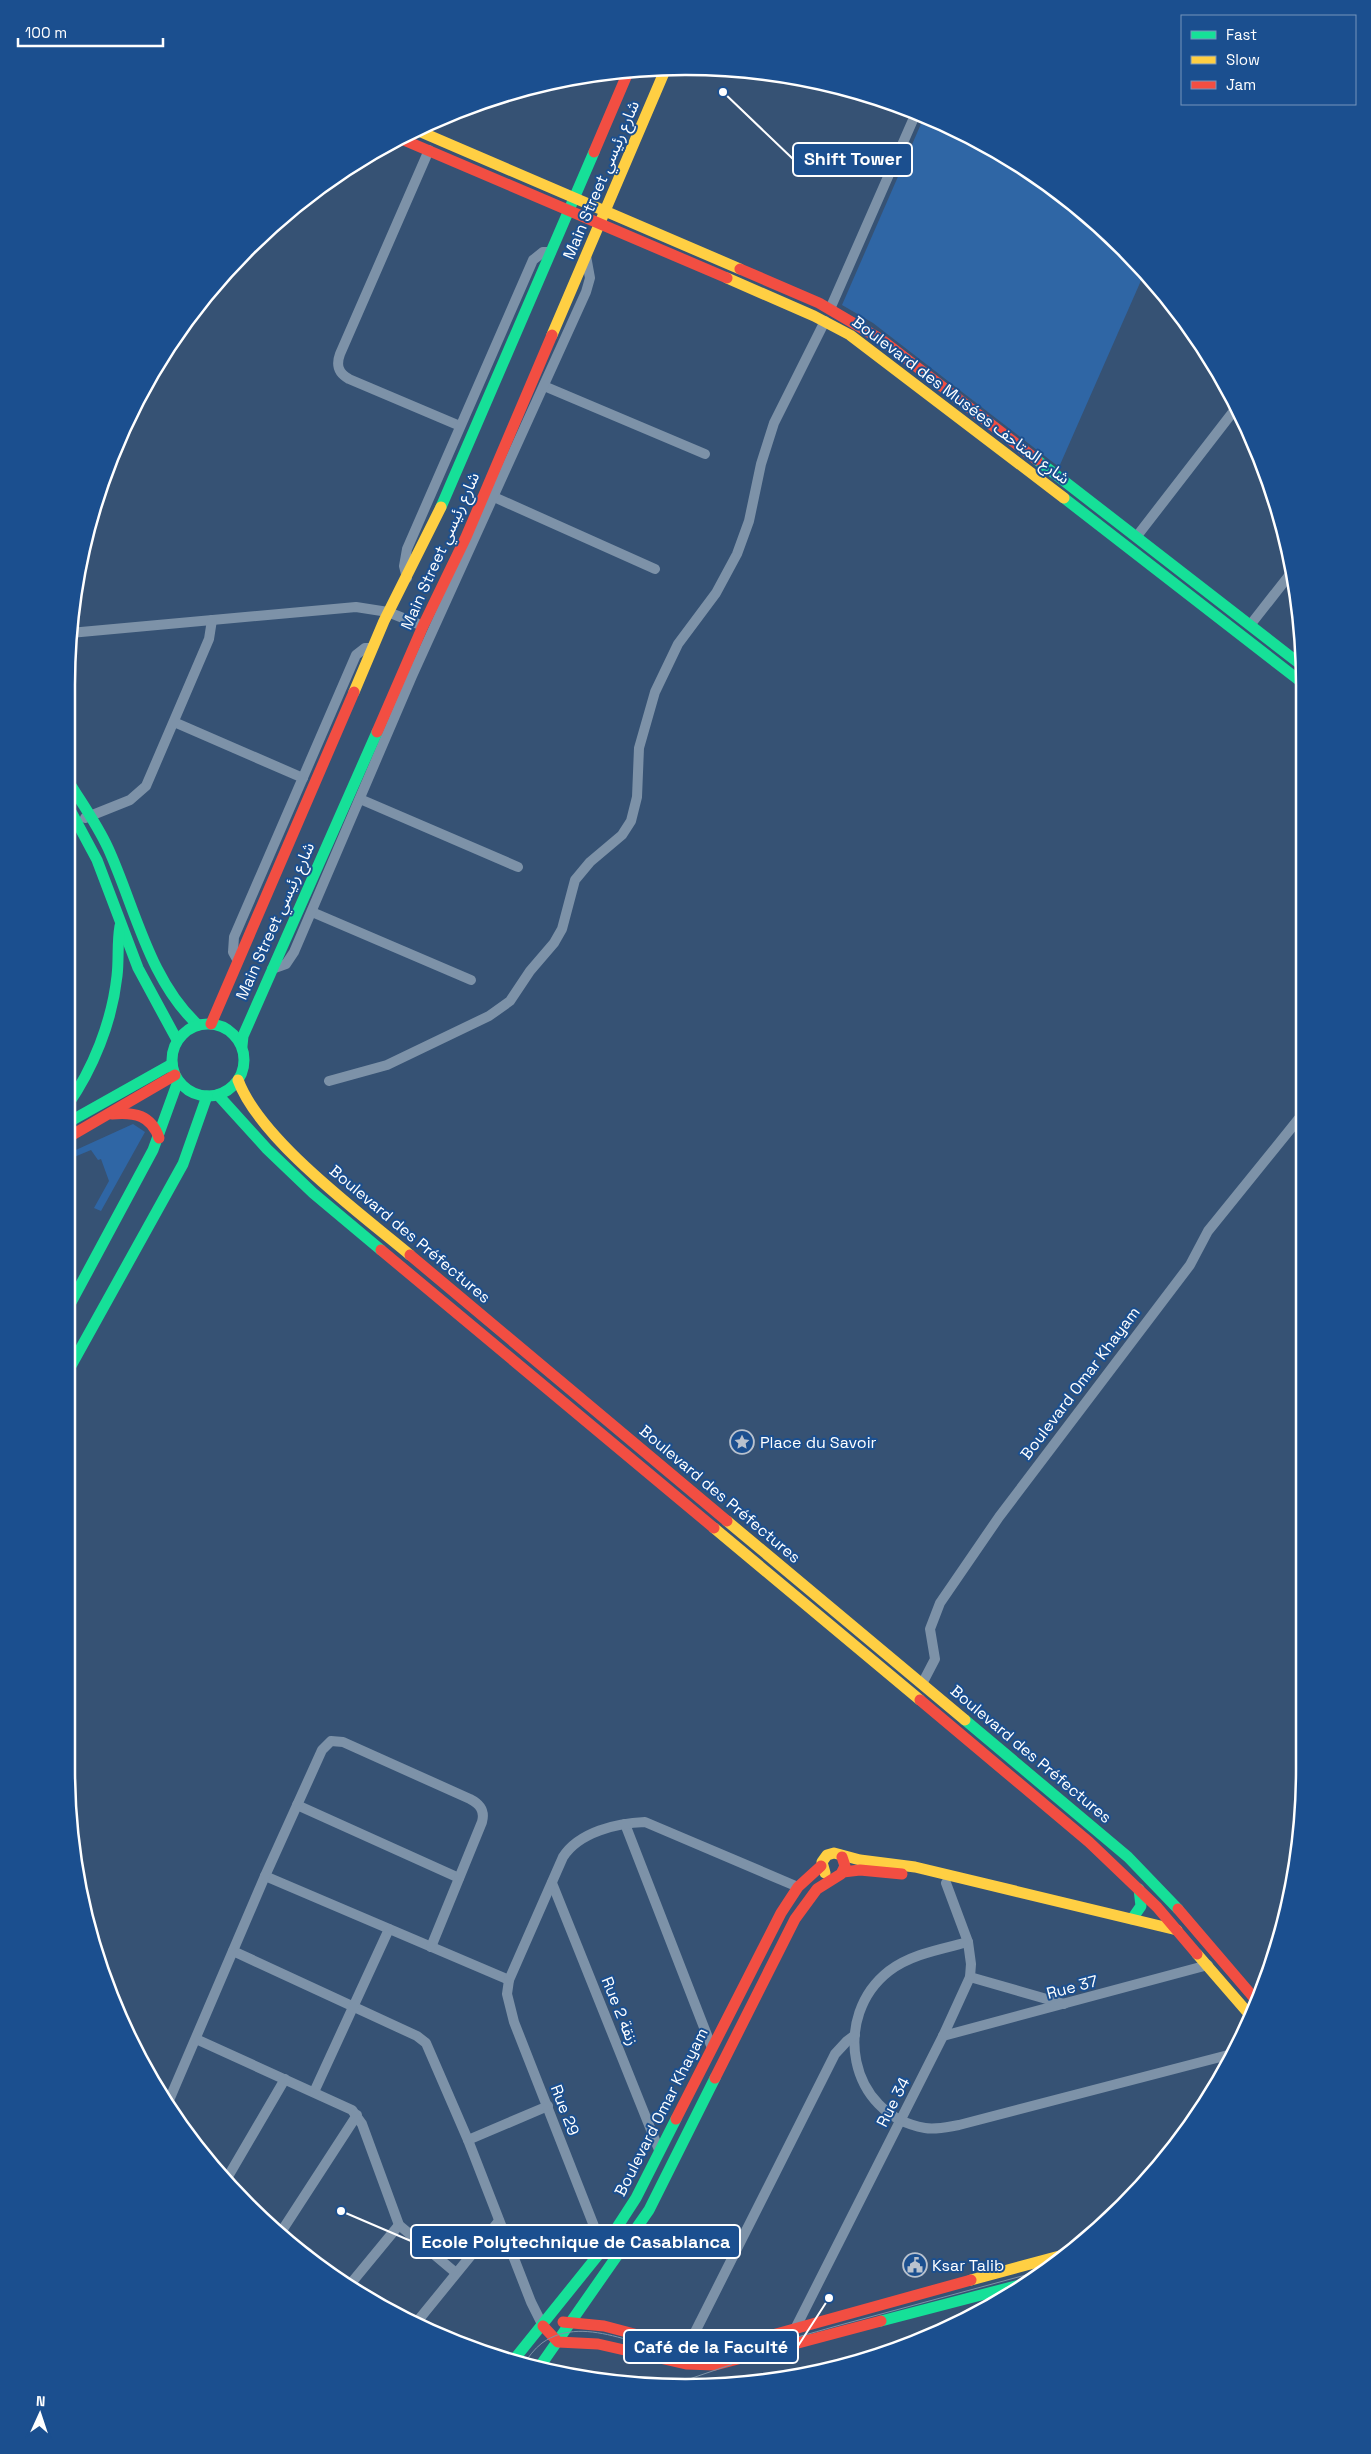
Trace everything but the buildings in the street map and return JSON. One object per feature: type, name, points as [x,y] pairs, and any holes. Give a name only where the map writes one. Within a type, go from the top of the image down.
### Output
[{"type":"street","name":"Main Street شارع رئيسي","points":[[242,1046],[243,1036],[272,969],[423,626],[466,537],[663,76]]},
{"type":"street","name":"Main Street شارع رئيسي","points":[[211,1024],[372,648],[388,612],[431,530],[626,78]]},
{"type":"street","points":[[830,309],[913,119]]},
{"type":"street","name":"Boulevard des Musées شارع المتاحف","points":[[425,134],[606,210],[830,309],[882,340],[1295,660]]},
{"type":"street","name":"Boulevard des Musées شارع المتاحف","points":[[408,142],[600,222],[825,321],[874,351],[1296,678]]},
{"type":"street","points":[[429,150],[340,354],[338,367],[348,379],[460,426]]},
{"type":"street","points":[[407,578],[404,560],[407,549],[533,260],[543,252],[551,252]]},
{"type":"street","points":[[272,969],[282,966],[289,961],[312,912],[360,799],[544,386],[588,285],[590,270],[586,256]]},
{"type":"street","points":[[329,1081],[387,1065],[490,1016],[510,1000],[530,971],[554,943],[562,929],[575,880],[590,862],[622,835],[631,821],[637,797],[638,748],[655,692],[678,644],[716,593],[737,554],[748,521],[761,464],[774,423],[825,321]]},
{"type":"street","points":[[544,386],[705,454]]},
{"type":"street","points":[[1137,536],[1232,413]]},
{"type":"street","points":[[494,498],[655,569]]},
{"type":"street","points":[[1251,624],[1286,578]]},
{"type":"street","points":[[77,632],[356,607],[388,612],[423,626]]},
{"type":"street","points":[[75,813],[130,800],[142,791],[150,780],[209,639],[212,620]]},
{"type":"street","points":[[238,961],[233,952],[234,937],[356,655],[365,648],[372,648]]},
{"type":"street","points":[[174,722],[303,778]]},
{"type":"street","points":[[75,791],[109,849],[165,982],[188,1019],[198,1025]]},
{"type":"street","points":[[360,799],[518,867]]},
{"type":"street","points":[[75,820],[97,860],[144,982],[172,1034],[178,1040]]},
{"type":"street","points":[[312,912],[471,980]]},
{"type":"street","points":[[75,1093],[84,1078],[112,1005],[118,972],[118,943],[121,923]]},
{"type":"street","points":[[75,1295],[159,1138],[175,1073],[172,1051],[178,1040],[186,1031],[198,1025],[211,1024],[229,1030],[242,1046],[244,1064],[238,1080],[229,1089],[213,1095],[188,1090],[175,1073]]},
{"type":"street","points":[[75,1133],[175,1073]]},
{"type":"street","points":[[75,1119],[175,1073]]},
{"type":"street","name":"Boulevard des Préfectures","points":[[238,1080],[239,1089],[249,1103],[306,1167],[1128,1857],[1167,1897],[1252,1996]]},
{"type":"street","points":[[75,1359],[183,1164],[213,1095]]},
{"type":"street","name":"Boulevard des Préfectures","points":[[213,1095],[307,1188],[1090,1842],[1139,1889],[1177,1930],[1246,2011]]},
{"type":"street","points":[[106,1115],[129,1112],[139,1114],[152,1122],[159,1138]]},
{"type":"street","name":"Boulevard Omar Khayam","points":[[919,1682],[935,1659],[935,1650],[930,1635],[931,1624],[945,1596],[1004,1509],[1190,1264],[1208,1231],[1296,1122]]},
{"type":"street","points":[[697,1513],[705,1503]]},
{"type":"street","points":[[907,1689],[919,1682]]},
{"type":"street","points":[[171,2096],[264,1876],[322,1750],[327,1743],[339,1741],[470,1799],[480,1806],[483,1818],[432,1948]]},
{"type":"street","points":[[297,1805],[459,1878]]},
{"type":"street","points":[[264,1876],[508,1980],[570,1847],[594,1833],[625,1824],[645,1822],[655,1824],[798,1887]]},
{"type":"street","points":[[625,1824],[712,2048]]},
{"type":"street","points":[[842,1857],[845,1866],[839,1874],[824,1873],[821,1866],[824,1858],[830,1854],[914,1867],[1177,1930],[1184,1930],[1192,1926]]},
{"type":"street","name":"Boulevard Omar Khayam","points":[[518,2355],[546,2323],[603,2249],[636,2198],[773,1929],[798,1887],[821,1866]]},
{"type":"street","name":"Boulevard des Préfectures","points":[[839,1874],[860,1870],[891,1873],[946,1883],[1151,1932],[1190,1945]]},
{"type":"street","name":"Boulevard Omar Khayam","points":[[543,2362],[649,2210],[794,1920],[817,1889],[839,1874]]},
{"type":"street","name":"Rue 2 زنقة","points":[[552,1883],[660,2150]]},
{"type":"street","name":"Rue 34","points":[[796,2327],[943,2036],[970,1977],[971,1964],[968,1942],[946,1883]]},
{"type":"street","points":[[1132,1919],[1142,1903],[1139,1889]]},
{"type":"street","points":[[314,2092],[389,1929]]},
{"type":"street","points":[[1190,1945],[1205,1940]]},
{"type":"street","points":[[968,1942],[918,1956],[890,1970],[869,1991],[862,2005],[855,2035],[855,2058],[861,2080],[874,2098],[901,2119],[926,2128],[940,2129],[959,2126],[1224,2056]]},
{"type":"street","points":[[233,1951],[417,2036],[426,2043],[468,2140],[531,2302],[558,2342],[598,2344],[686,2364],[716,2365],[1004,2289]]},
{"type":"street","name":"Rue 37","points":[[943,2036],[1208,1965]]},
{"type":"street","points":[[970,1977],[1065,2004]]},
{"type":"street","name":"Rue 29","points":[[508,1980],[507,1994],[511,2013],[603,2249]]},
{"type":"street","points":[[687,2348],[835,2054],[855,2035]]},
{"type":"street","points":[[196,2039],[346,2106],[357,2115],[400,2225],[456,2273]]},
{"type":"street","points":[[230,2174],[286,2079]]},
{"type":"street","points":[[468,2140],[548,2106]]},
{"type":"street","points":[[284,2228],[357,2115]]},
{"type":"street","points":[[420,2318],[499,2221]]},
{"type":"street","points":[[353,2281],[400,2225]]},
{"type":"street","points":[[546,2323],[604,2326],[687,2348],[730,2345],[1049,2259]]},
{"type":"shaded area","points":[[922,122],[991,157],[1057,201],[1117,254],[1141,280],[1059,467],[873,323],[842,305]]},
{"type":"shaded area","points":[[133,1124],[145,1132],[101,1211],[94,1208],[109,1181],[101,1159],[98,1160],[91,1150],[75,1157],[75,1150]]},
{"type":"tram line","points":[[528,2358],[542,2343],[560,2334],[578,2331],[618,2337],[677,2353],[696,2355],[733,2352],[789,2339],[1027,2275]]},
{"type":"tram line","points":[[690,2379],[730,2365],[753,2352]]},
{"type":"traffic: fast","points":[[441,507],[594,152]]},
{"type":"traffic: fast","points":[[1037,460],[1295,660]]},
{"type":"traffic: fast","points":[[1064,498],[1296,678]]},
{"type":"traffic: fast","points":[[242,1046],[243,1036],[377,732]]},
{"type":"traffic: fast","points":[[75,792],[104,839],[155,965],[181,1007],[198,1025]]},
{"type":"traffic: fast","points":[[75,819],[97,860],[138,968],[177,1040]]},
{"type":"traffic: fast","points":[[75,1094],[93,1061],[111,1011],[117,976],[120,926]]},
{"type":"traffic: fast","points":[[208,1024],[222,1027],[234,1034],[241,1046],[244,1060],[241,1074],[234,1086],[222,1093],[208,1096],[194,1093],[182,1086],[175,1074],[172,1060],[175,1046],[182,1034],[194,1027],[208,1024]]},
{"type":"traffic: fast","points":[[75,1119],[172,1064]]},
{"type":"traffic: fast","points":[[75,1295],[153,1150],[178,1081]]},
{"type":"traffic: fast","points":[[218,1095],[267,1149],[313,1193],[381,1250]]},
{"type":"traffic: fast","points":[[75,1359],[183,1164],[207,1096]]},
{"type":"traffic: fast","points":[[965,1720],[1128,1857],[1178,1909]]},
{"type":"traffic: fast","points":[[1132,1919],[1141,1906],[1139,1889]]},
{"type":"traffic: fast","points":[[543,2362],[649,2210],[715,2078]]},
{"type":"traffic: fast","points":[[517,2355],[603,2249],[636,2198],[676,2119]]},
{"type":"traffic: fast","points":[[881,2321],[1004,2289]]},
{"type":"traffic: slow","points":[[552,335],[663,76]]},
{"type":"traffic: slow","points":[[425,134],[740,269]]},
{"type":"traffic: slow","points":[[727,278],[814,316],[850,335],[1064,498]]},
{"type":"traffic: slow","points":[[354,692],[384,621],[441,507]]},
{"type":"traffic: slow","points":[[238,1080],[250,1103],[267,1127],[289,1151],[339,1197],[410,1255]]},
{"type":"traffic: slow","points":[[727,1521],[965,1720]]},
{"type":"traffic: slow","points":[[714,1528],[920,1700]]},
{"type":"traffic: slow","points":[[825,1873],[822,1862],[827,1855],[834,1853],[860,1860],[915,1867],[1177,1930]]},
{"type":"traffic: slow","points":[[1197,1954],[1246,2011]]},
{"type":"traffic: slow","points":[[971,2280],[1049,2259]]},
{"type":"traffic: jam","points":[[594,152],[626,78]]},
{"type":"traffic: jam","points":[[408,142],[727,278]]},
{"type":"traffic: jam","points":[[740,269],[819,303],[882,340],[1037,460]]},
{"type":"traffic: jam","points":[[377,732],[423,626],[466,537],[552,335]]},
{"type":"traffic: jam","points":[[211,1024],[354,692]]},
{"type":"traffic: jam","points":[[75,1133],[175,1075]]},
{"type":"traffic: jam","points":[[112,1114],[135,1115],[147,1120],[152,1124],[159,1138]]},
{"type":"traffic: jam","points":[[381,1250],[714,1528]]},
{"type":"traffic: jam","points":[[410,1255],[727,1521]]},
{"type":"traffic: jam","points":[[920,1700],[1089,1842],[1157,1907],[1197,1954]]},
{"type":"traffic: jam","points":[[715,2078],[795,1919],[817,1889],[841,1874],[845,1866],[842,1857]]},
{"type":"traffic: jam","points":[[676,2119],[781,1913],[798,1887],[821,1866]]},
{"type":"traffic: jam","points":[[843,1872],[860,1870],[902,1874]]},
{"type":"traffic: jam","points":[[1178,1909],[1252,1996]]},
{"type":"traffic: jam","points":[[563,2322],[604,2326],[687,2348],[713,2348],[758,2339],[971,2280]]},
{"type":"traffic: jam","points":[[543,2326],[558,2342],[598,2344],[686,2364],[715,2365],[881,2321]]},
{"type":"place","name":"Shift Tower","points":[[723,92]]},
{"type":"place","name":"Place du Savoir","points":[[742,1442]]},
{"type":"place","name":"Ecole Polytechnique de Casablanca","points":[[341,2211]]},
{"type":"place","name":"Ksar Talib","points":[[915,2265]]},
{"type":"place","name":"Café de la Faculté","points":[[829,2298]]}]
